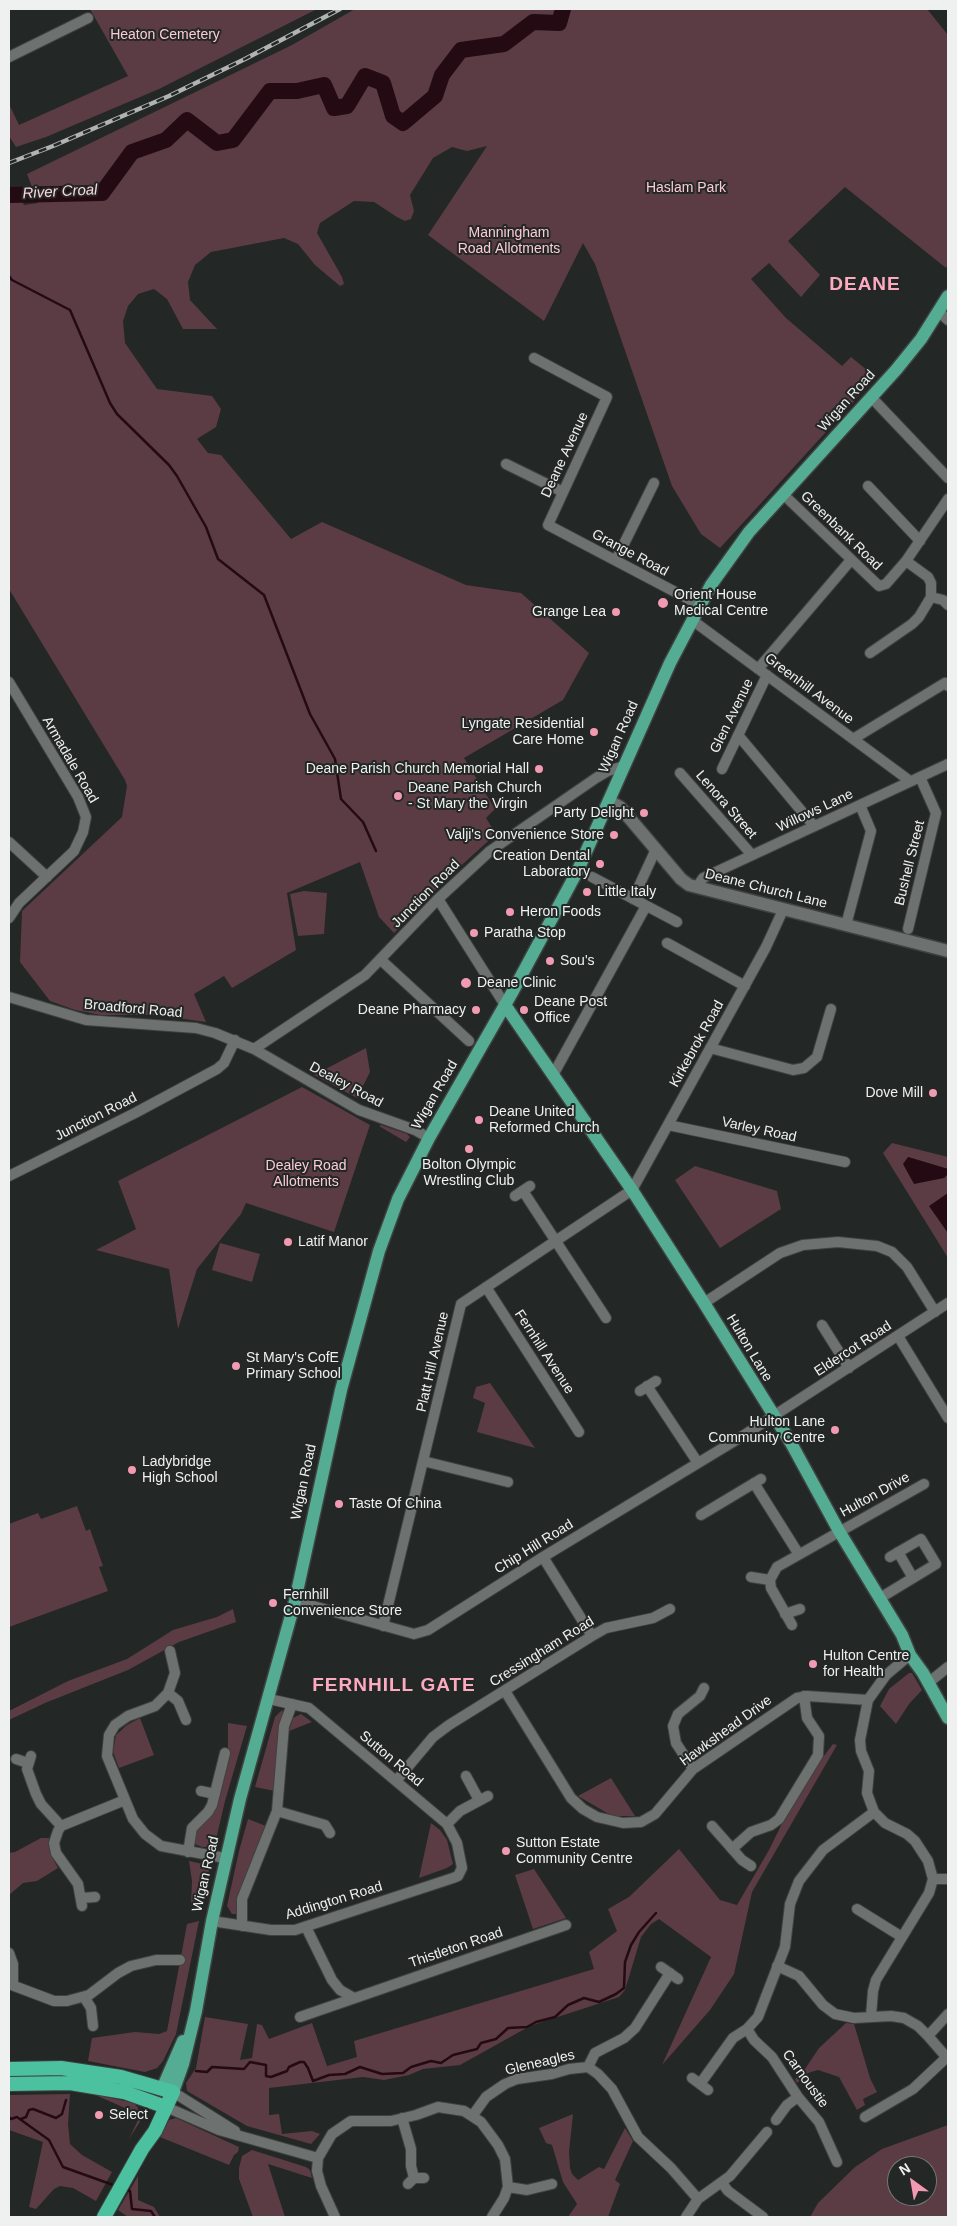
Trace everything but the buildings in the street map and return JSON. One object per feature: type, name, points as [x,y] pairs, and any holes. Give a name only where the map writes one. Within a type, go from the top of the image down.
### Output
[{"type":"highway","points":[[9,2068],[61,2068],[121,2077],[167,2091]]},
{"type":"highway","points":[[9,2084],[70,2083],[124,2092],[161,2105]]},
{"type":"highway","name":"Wigan Road","points":[[107,2211],[155,2130],[161,2105],[167,2091]]},
{"type":"main road","name":"Wigan Road","points":[[167,2091],[174,2060],[194,2021],[225,1858],[295,1601],[340,1394],[377,1260],[398,1199],[429,1138],[505,1005],[578,870],[624,766],[700,605],[732,554],[872,398],[920,339],[943,316],[948,296]]},
{"type":"main road","name":"Hulton Lane","points":[[505,1005],[632,1190],[704,1303],[902,1635],[910,1655],[948,1718]]},
{"type":"street","points":[[9,58],[88,18]]},
{"type":"street","name":"Deane Avenue","points":[[534,358],[607,397],[548,525]]},
{"type":"street","points":[[872,398],[948,478]]},
{"type":"street","points":[[506,464],[563,492]]},
{"type":"street","points":[[616,560],[654,483]]},
{"type":"street","points":[[868,486],[920,541]]},
{"type":"street","name":"Greenbank Road","points":[[784,495],[879,586],[889,581],[906,561]]},
{"type":"street","points":[[870,653],[882,650],[919,617],[931,597],[931,583],[928,577],[906,561],[948,499]]},
{"type":"street","name":"Grange Road","points":[[548,525],[700,605]]},
{"type":"street","name":"Glen Avenue","points":[[758,669],[851,560]]},
{"type":"street","points":[[931,597],[947,600]]},
{"type":"street","name":"Greenhill Avenue","points":[[692,620],[853,739],[915,779]]},
{"type":"street","name":"Glen Avenue","points":[[722,769],[767,675]]},
{"type":"street","name":"Armadale Road","points":[[9,682],[78,797],[86,817],[83,832],[74,851],[19,903],[9,918]]},
{"type":"street","points":[[853,739],[947,685]]},
{"type":"street","points":[[738,735],[814,826]]},
{"type":"street","name":"Willows Lane","points":[[697,887],[703,878],[948,764]]},
{"type":"street","name":"Junction Road","points":[[254,1049],[353,984],[381,960],[438,899],[490,851],[596,778],[608,771],[624,766]]},
{"type":"street","name":"Lenora Street","points":[[680,773],[752,855]]},
{"type":"street","name":"Bushell Street","points":[[908,929],[936,813],[915,779]]},
{"type":"street","name":"Deane Church Lane","points":[[609,801],[620,807],[684,881],[697,887],[948,951]]},
{"type":"street","points":[[846,925],[871,831],[860,805]]},
{"type":"street","points":[[9,842],[47,877]]},
{"type":"street","points":[[633,899],[656,848]]},
{"type":"street","points":[[592,877],[677,922]]},
{"type":"street","points":[[438,899],[505,1005]]},
{"type":"street","points":[[553,1075],[646,906]]},
{"type":"street","name":"Kirkebrok Road","points":[[632,1190],[745,986],[783,910]]},
{"type":"street","points":[[667,943],[745,986]]},
{"type":"street","points":[[381,960],[445,1026],[468,1042]]},
{"type":"street","name":"Broadford Road","points":[[10,996],[86,1020],[196,1028],[235,1040],[254,1049]]},
{"type":"street","points":[[710,1048],[793,1070],[804,1068],[817,1057],[831,1009]]},
{"type":"street","name":"Junction Road","points":[[9,1176],[135,1113],[217,1069],[224,1062],[235,1040]]},
{"type":"street","name":"Dealey Road","points":[[254,1049],[359,1110],[429,1138]]},
{"type":"street","name":"Varley Road","points":[[668,1126],[845,1162]]},
{"type":"street","name":"Platt Hill Avenue","points":[[383,1626],[459,1308],[465,1301],[632,1190]]},
{"type":"street","points":[[523,1191],[605,1319]]},
{"type":"street","points":[[704,1303],[780,1253],[803,1245],[838,1242],[877,1246],[892,1252],[907,1268],[935,1312]]},
{"type":"street","name":"Fernhill Avenue","points":[[486,1288],[578,1432]]},
{"type":"street","name":"Eldercot Road","points":[[773,1416],[948,1303]]},
{"type":"street","points":[[822,1325],[849,1368]]},
{"type":"street","points":[[898,1336],[948,1418]]},
{"type":"street","points":[[648,1386],[698,1463]]},
{"type":"street","name":"Chip Hill Road","points":[[295,1601],[414,1634],[428,1630],[773,1416]]},
{"type":"street","points":[[423,1461],[508,1483]]},
{"type":"street","points":[[701,1515],[757,1481],[798,1553]]},
{"type":"street","name":"Hulton Drive","points":[[770,1580],[777,1567],[798,1553],[828,1539],[839,1530],[924,1484]]},
{"type":"street","points":[[880,1598],[913,1578],[936,1564],[921,1539],[894,1555],[913,1578]]},
{"type":"street","points":[[543,1557],[592,1636]]},
{"type":"street","points":[[751,1577],[770,1580],[773,1594],[792,1624]]},
{"type":"street","points":[[785,1614],[800,1608]]},
{"type":"street","name":"Cressingham Road","points":[[396,1781],[441,1730],[606,1628],[653,1618],[670,1609]]},
{"type":"street","points":[[170,1651],[179,1666],[168,1693],[155,1706],[122,1720],[110,1735],[108,1756],[137,1826],[153,1841],[161,1846],[225,1858]]},
{"type":"street","points":[[871,2016],[876,1980],[929,1893],[933,1879],[928,1861],[915,1841],[907,1834],[885,1823],[874,1812],[867,1792],[869,1771],[861,1751],[860,1740],[868,1700],[886,1675],[910,1655]]},
{"type":"street","points":[[928,1683],[948,1667]]},
{"type":"street","points":[[693,1769],[676,1744],[674,1726],[678,1714],[700,1696],[704,1688]]},
{"type":"street","name":"Hawkshead Drive","points":[[505,1691],[571,1798],[583,1809],[597,1817],[622,1823],[641,1822],[650,1818],[660,1810],[693,1769],[792,1700],[804,1696]]},
{"type":"street","points":[[168,1693],[185,1706],[186,1720]]},
{"type":"street","points":[[732,1849],[751,1832],[771,1825],[779,1819],[818,1755],[819,1736],[806,1714],[804,1696],[868,1700]]},
{"type":"street","name":"Sutton Road","points":[[269,1699],[309,1708],[446,1824],[457,1843],[462,1863],[460,1872]]},
{"type":"street","points":[[242,1926],[242,1899],[277,1811],[284,1726],[292,1704]]},
{"type":"street","points":[[188,1852],[192,1828],[210,1809],[225,1753]]},
{"type":"street","points":[[16,1759],[29,1759],[28,1777],[36,1794],[41,1804],[61,1826]]},
{"type":"street","points":[[446,1824],[460,1811],[484,1798],[466,1776]]},
{"type":"street","points":[[201,1792],[215,1794]]},
{"type":"street","points":[[96,1897],[82,1902],[76,1879],[56,1853],[54,1843],[61,1826],[125,1800]]},
{"type":"street","points":[[277,1811],[325,1825],[330,1833]]},
{"type":"street","points":[[700,2084],[733,2038],[748,2029],[758,2016],[785,1947],[792,1896],[799,1881],[823,1850],[874,1812]]},
{"type":"street","points":[[712,1826],[742,1860],[751,1866]]},
{"type":"street","name":"Addington Road","points":[[212,1921],[278,1931],[306,1926],[425,1888],[453,1878],[460,1872]]},
{"type":"street","points":[[933,1879],[948,1879]]},
{"type":"street","points":[[857,1909],[867,1920],[902,1937]]},
{"type":"street","name":"Thistleton Road","points":[[300,2017],[566,1925]]},
{"type":"street","points":[[306,1926],[332,1980],[340,1990],[354,1998]]},
{"type":"street","points":[[9,1953],[14,1964],[11,1984],[54,2001],[67,2001],[84,1997],[118,1972],[131,1966],[156,1960],[180,1960]]},
{"type":"street","points":[[777,1966],[799,1976],[823,2005],[835,2014],[844,2017],[904,2018],[918,2026],[947,2058],[913,2089],[874,2106],[865,2117]]},
{"type":"street","name":"Gleneagles","points":[[472,2115],[486,2097],[505,2084],[517,2079],[588,2067],[595,2053],[629,2034],[670,1973]]},
{"type":"street","points":[[84,1997],[96,2014],[93,2026]]},
{"type":"street","points":[[928,2036],[948,2014]]},
{"type":"street","name":"Carnoustie","points":[[748,2029],[754,2040],[778,2065],[798,2097],[819,2122],[828,2153],[837,2162]]},
{"type":"street","points":[[588,2067],[598,2074],[612,2089],[638,2137],[671,2168],[698,2199]]},
{"type":"street","points":[[167,2091],[247,2138]]},
{"type":"street","points":[[776,2120],[787,2105],[798,2097]]},
{"type":"street","points":[[161,2105],[219,2130],[318,2158]]},
{"type":"street","points":[[335,2217],[321,2186],[317,2171],[318,2158],[332,2134],[352,2121],[391,2120],[438,2107],[464,2111],[472,2115],[487,2129],[505,2159],[508,2187],[504,2198],[492,2217]]},
{"type":"street","points":[[402,2118],[411,2148],[411,2166],[415,2180]]},
{"type":"street","points":[[686,2217],[698,2199],[722,2183],[754,2155],[767,2132]]},
{"type":"street","points":[[722,2183],[728,2191],[763,2217]]},
{"type":"street","points":[[508,2187],[537,2193],[552,2184]]},
{"type":"green space","name":"Heaton Cemetery","points":[[90,9],[317,9],[159,89],[46,137],[16,147],[9,136],[9,104],[19,125],[128,76]]},
{"type":"green space","points":[[355,9],[927,9],[948,35],[948,263],[946,268],[845,187],[788,241],[820,275],[801,297],[769,263],[751,279],[786,318],[842,366],[851,357],[873,375],[856,395],[857,398],[720,548],[701,534],[672,486],[595,264],[583,243],[544,321],[428,235],[487,146],[467,151],[452,147],[433,158],[410,195],[414,211],[411,219],[405,221],[374,202],[354,201],[320,223],[317,233],[342,277],[344,284],[340,286],[315,265],[298,244],[284,238],[211,252],[195,265],[188,282],[190,300],[217,329],[183,329],[167,299],[154,289],[138,294],[128,306],[123,321],[125,343],[157,389],[212,396],[221,409],[216,427],[197,439],[208,453],[221,455],[291,539],[322,522],[466,585],[521,593],[589,653],[563,700],[464,758],[495,809],[486,818],[496,834],[443,882],[394,933],[379,917],[360,862],[287,893],[296,950],[232,988],[224,976],[194,994],[206,1022],[156,1015],[101,1015],[75,1010],[50,1001],[20,962],[22,911],[122,817],[127,786],[9,589],[9,198],[21,198],[24,205],[38,203],[27,174],[292,45]]},
{"type":"green space","points":[[304,891],[327,893],[324,934],[298,936],[290,894]]},
{"type":"green space","points":[[366,1048],[370,1072],[357,1098],[314,1075]]},
{"type":"green space","name":"Dealey Road Allotments","points":[[302,1087],[370,1125],[334,1232],[246,1203],[241,1214],[197,1269],[178,1329],[169,1269],[96,1250],[136,1229],[118,1181]]},
{"type":"green space","points":[[381,1125],[407,1134],[410,1137],[406,1142],[379,1126]]},
{"type":"green space","points":[[892,1143],[948,1157],[948,1169],[908,1157],[944,1178],[948,1174],[948,1193],[930,1207],[948,1233],[948,1258],[883,1153]]},
{"type":"green space","points":[[695,1166],[777,1191],[781,1209],[720,1248],[675,1180]]},
{"type":"green space","points":[[220,1243],[260,1254],[252,1282],[212,1270]]},
{"type":"green space","points":[[490,1383],[535,1448],[477,1432],[485,1403],[473,1398],[476,1387]]},
{"type":"green space","points":[[77,1506],[86,1531],[90,1529],[103,1566],[99,1567],[108,1591],[9,1627],[9,1524],[38,1513],[41,1519]]},
{"type":"green space","points":[[233,1609],[236,1622],[179,1642],[128,1670],[45,1703],[9,1720],[9,1711],[68,1681],[127,1659],[173,1630],[217,1617]]},
{"type":"green space","points":[[909,1673],[912,1673],[922,1690],[909,1704],[896,1724],[880,1706],[889,1689]]},
{"type":"green space","points":[[282,1710],[284,1715],[275,1791],[255,1787],[275,1717]]},
{"type":"green space","points":[[301,1714],[312,1722],[289,1731],[293,1718]]},
{"type":"green space","points":[[140,1718],[154,1755],[119,1768],[113,1752],[116,1735],[127,1725]]},
{"type":"green space","points":[[228,1723],[247,1726],[225,1801],[215,1844],[212,1847],[202,1847],[195,1844],[194,1831],[212,1811],[228,1751]]},
{"type":"green space","points":[[833,1744],[837,1745],[752,1892],[734,1974],[710,2010],[662,2065],[711,1957],[659,1919],[651,1924],[641,1937],[625,1990],[619,1997],[530,2026],[460,2065],[423,2069],[409,2075],[384,2080],[363,2077],[269,2088],[269,2115],[279,2114],[282,2134],[312,2131],[320,2134],[311,2144],[247,2126],[187,2091],[186,2083],[196,2068],[205,2017],[248,2024],[240,2060],[252,2058],[257,2024],[262,2025],[269,2039],[312,2023],[327,2066],[357,2057],[354,2041],[594,1969],[589,1952],[617,1931],[608,1909],[629,1897],[679,1849],[720,1900],[737,1905],[769,1850],[800,1787]]},
{"type":"green space","points":[[611,1778],[635,1816],[616,1816],[607,1813],[578,1796]]},
{"type":"green space","points":[[248,1819],[266,1826],[237,1914],[232,1914],[227,1906]]},
{"type":"green space","points":[[431,1823],[440,1830],[447,1840],[453,1864],[419,1878]]},
{"type":"green space","points":[[41,1838],[49,1838],[50,1853],[58,1868],[37,1881],[23,1883],[9,1895],[9,1853],[15,1852]]},
{"type":"green space","points":[[189,1861],[203,1864],[209,1870],[200,1910],[197,1911],[191,1904],[192,1881]]},
{"type":"green space","points":[[534,1869],[566,1918],[533,1929],[515,1875]]},
{"type":"green space","points":[[199,1921],[176,2034],[163,2061],[157,2068],[145,2072],[88,2061],[92,2038],[135,2032],[159,2034],[167,2031],[187,1924]]},
{"type":"green space","points":[[846,2023],[854,2024],[870,2078],[877,2092],[863,2099],[865,2105],[857,2110],[839,2077],[818,2070],[808,2073],[797,2083],[795,2079],[803,2072],[819,2048]]},
{"type":"green space","points":[[70,2094],[68,2124],[70,2144],[82,2155],[112,2172],[96,2201],[73,2188],[60,2186],[54,2189],[36,2209],[29,2207],[43,2142],[9,2130],[9,2095]]},
{"type":"green space","points":[[93,2094],[134,2103],[138,2108],[141,2120],[129,2139],[138,2120],[132,2113],[129,2115],[125,2108]]},
{"type":"green space","points":[[573,2114],[569,2152],[570,2168],[572,2174],[578,2180],[599,2167],[604,2169],[625,2128],[633,2141],[615,2180],[620,2184],[608,2217],[568,2217],[577,2204],[563,2182],[552,2145],[546,2143],[539,2128]]},
{"type":"green space","points":[[176,2118],[239,2147],[238,2152],[234,2155],[229,2165],[160,2137],[169,2120]]},
{"type":"green space","points":[[948,2125],[948,2217],[810,2217],[818,2203],[855,2167],[882,2149]]},
{"type":"green space","points":[[252,2150],[306,2167],[310,2170],[312,2178],[268,2164],[285,2217],[253,2217],[239,2179],[242,2156]]},
{"type":"green space","points":[[138,2176],[138,2200],[154,2207],[160,2217],[128,2217],[118,2210]]},
{"type":"shaded area","points":[[908,1157],[948,1169],[948,1174],[944,1178],[914,1184],[903,1164]]},
{"type":"shaded area","points":[[948,1193],[948,1233],[929,1206]]},
{"type":"waterway","name":"River Croal","points":[[9,195],[102,193],[132,152],[166,140],[187,120],[217,143],[233,140],[270,91],[297,91],[324,85],[334,108],[347,106],[365,76],[383,83],[393,116],[403,123],[435,96],[442,75],[461,50],[504,44],[533,22],[559,23],[563,9]]},
{"type":"waterway","points":[[9,276],[12,280],[70,310],[110,403],[117,414],[169,465],[177,476],[206,527],[218,559],[264,595],[310,714],[335,759],[341,799],[363,822],[376,851]]},
{"type":"waterway","points":[[196,2071],[207,2072],[212,2067],[244,2069],[250,2062],[266,2065],[266,2076],[271,2077],[287,2071],[289,2067],[304,2062],[313,2081],[329,2075],[345,2074],[360,2067],[382,2074],[403,2073],[411,2067],[431,2061],[441,2063],[453,2055],[477,2049],[481,2043],[496,2039],[508,2028],[527,2027],[536,2022],[555,2017],[568,2005],[584,1998],[599,2002],[616,1994],[624,1988],[625,1962],[631,1945],[639,1932],[656,1913]]},
{"type":"waterway","points":[[21,2119],[26,2117],[29,2110],[33,2109],[56,2118],[62,2114],[66,2100]]},
{"type":"waterway","points":[[9,2117],[11,2119],[17,2117],[49,2140],[63,2167],[116,2186]]},
{"type":"waterway","points":[[124,2189],[130,2191],[132,2209],[151,2211],[155,2217]]},
{"type":"railway","points":[[9,163],[169,96],[340,9]]},
{"type":"place","name":"Orient House Medical Centre","points":[[663,603]]},
{"type":"place","name":"Grange Lea","points":[[616,612]]},
{"type":"place","name":"Lyngate Residential Care Home","points":[[594,732]]},
{"type":"place","name":"Deane Parish Church Memorial Hall","points":[[539,769]]},
{"type":"place","name":"Deane Parish Church - St Mary the Virgin","points":[[398,796]]},
{"type":"place","name":"Party Delight","points":[[644,813]]},
{"type":"place","name":"Valji's Convenience Store","points":[[614,835]]},
{"type":"place","name":"Creation Dental Laboratory","points":[[600,864]]},
{"type":"place","name":"Little Italy","points":[[587,892]]},
{"type":"place","name":"Heron Foods","points":[[510,912]]},
{"type":"place","name":"Paratha Stop","points":[[474,933]]},
{"type":"place","name":"Sou's","points":[[550,961]]},
{"type":"place","name":"Deane Clinic","points":[[466,983]]},
{"type":"place","name":"Deane Pharmacy","points":[[476,1010]]},
{"type":"place","name":"Deane Post Office","points":[[524,1010]]},
{"type":"place","name":"Dove Mill","points":[[933,1093]]},
{"type":"place","name":"Deane United Reformed Church","points":[[479,1120]]},
{"type":"place","name":"Bolton Olympic Wrestling Club","points":[[469,1149]]},
{"type":"place","name":"Latif Manor","points":[[288,1242]]},
{"type":"place","name":"St Mary's CofE Primary School","points":[[236,1366]]},
{"type":"place","name":"Hulton Lane Community Centre","points":[[835,1430]]},
{"type":"place","name":"Ladybridge High School","points":[[132,1470]]},
{"type":"place","name":"Taste Of China","points":[[339,1504]]},
{"type":"place","name":"Fernhill Convenience Store","points":[[273,1603]]},
{"type":"place","name":"Hulton Centre for Health","points":[[813,1664]]},
{"type":"place","name":"Sutton Estate Community Centre","points":[[506,1851]]},
{"type":"place","name":"Select","points":[[99,2115]]},
{"type":"district","name":"DEANE","points":[[865,285]]},
{"type":"district","name":"FERNHILL GATE","points":[[394,1686]]},
{"type":"park label","name":"Haslam Park","points":[[686,188]]},
{"type":"park label","name":"Manningham Road Allotments","points":[[509,242]]}]
